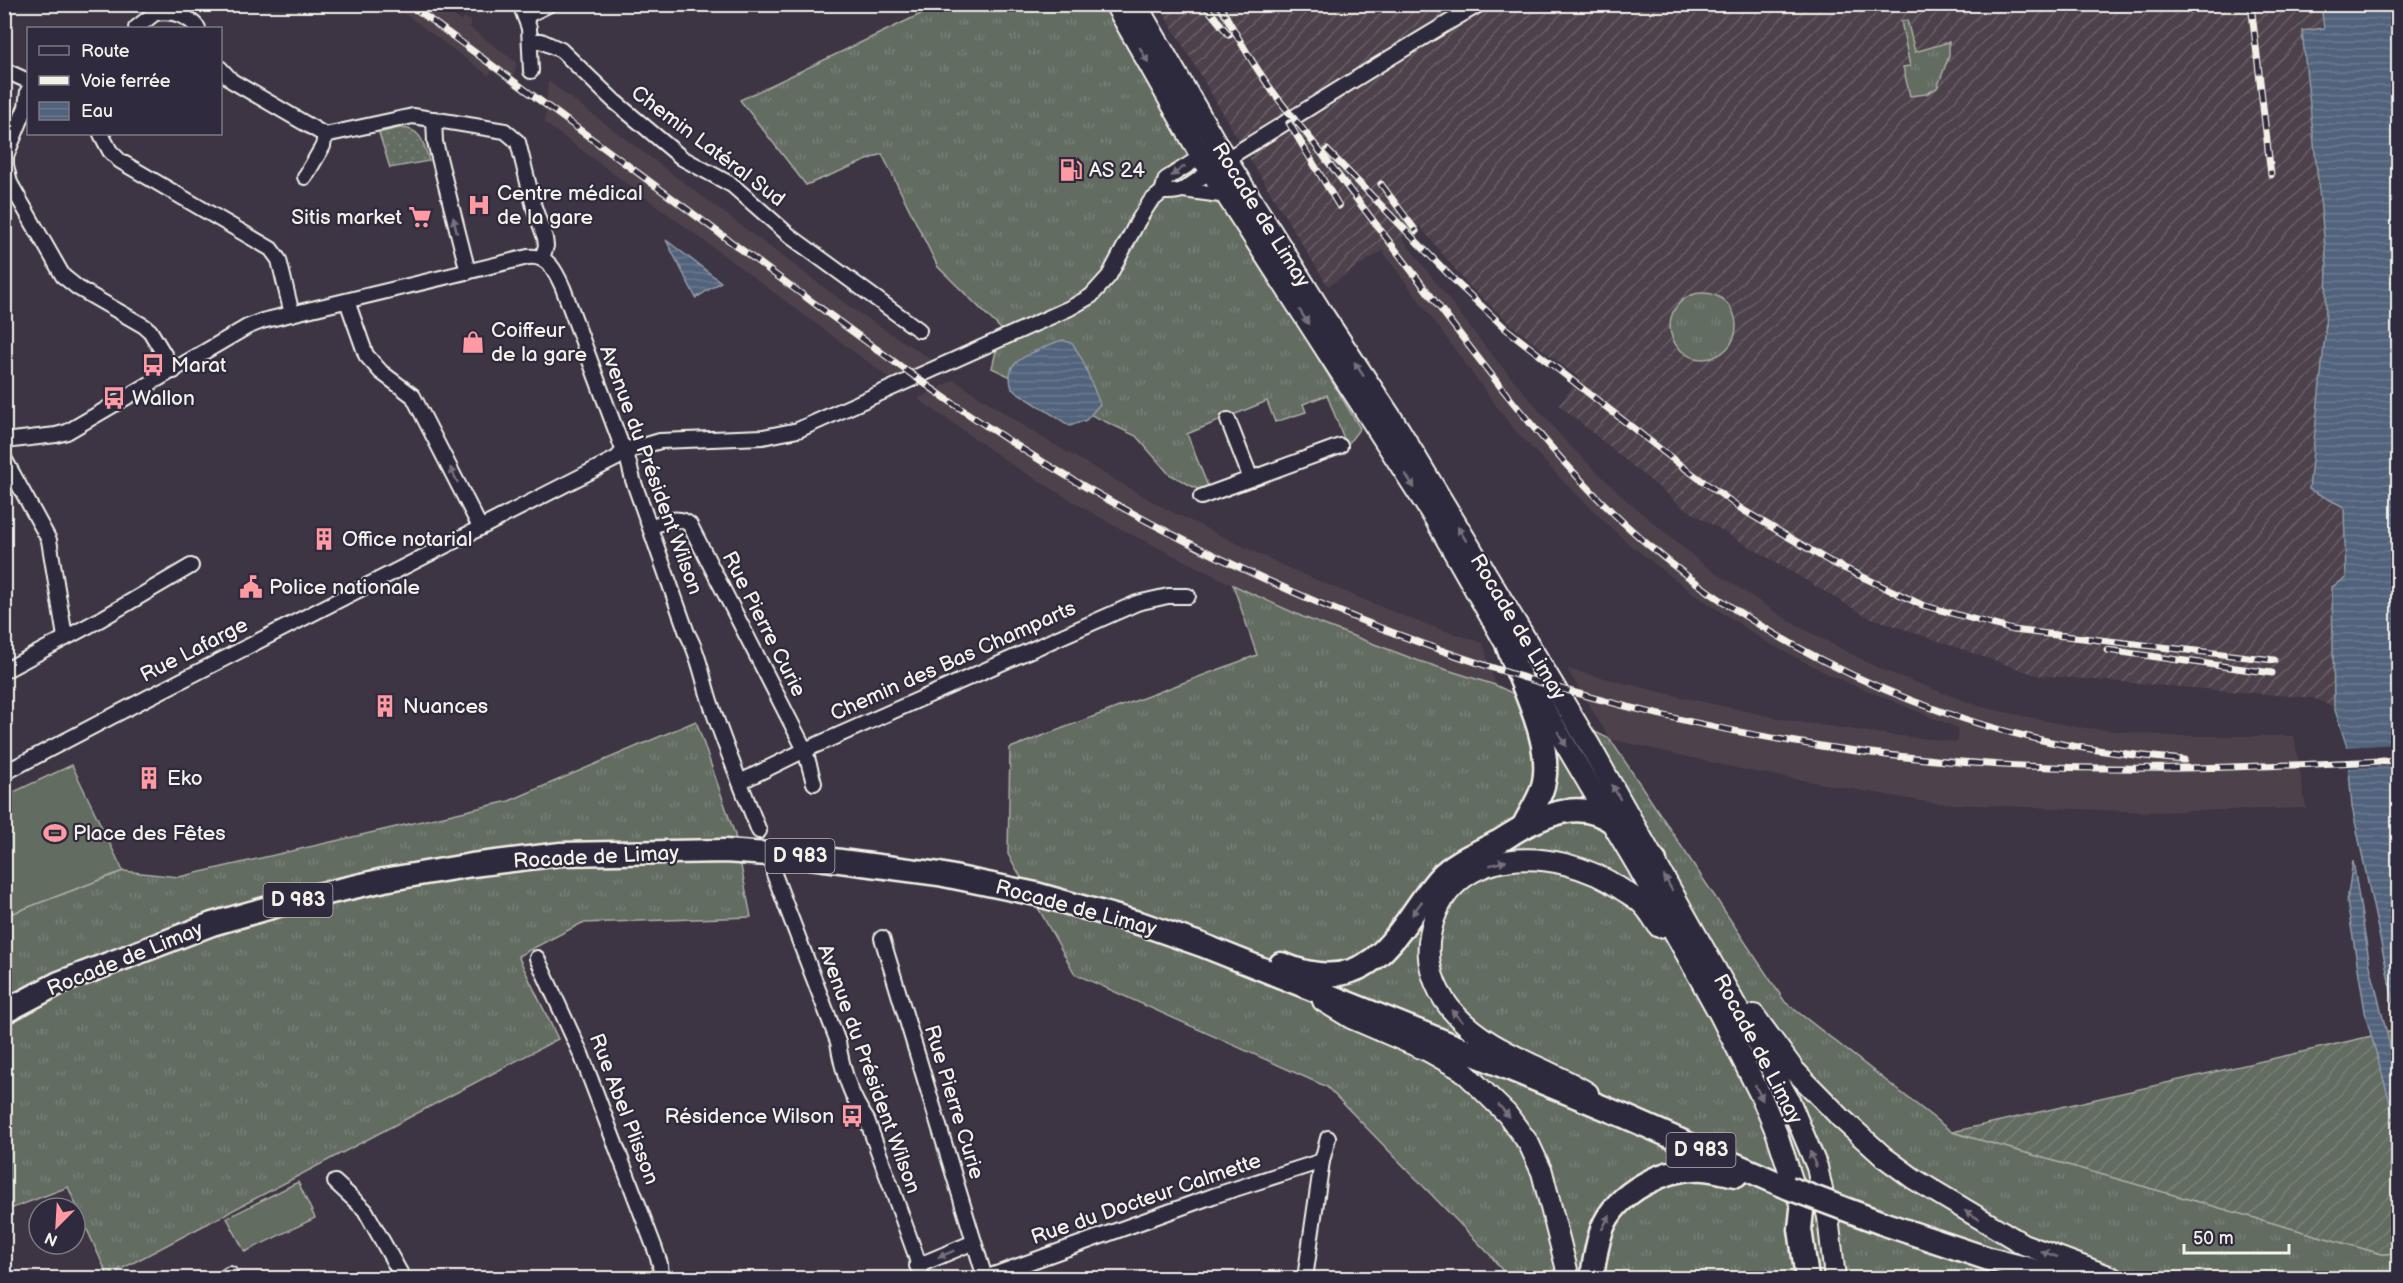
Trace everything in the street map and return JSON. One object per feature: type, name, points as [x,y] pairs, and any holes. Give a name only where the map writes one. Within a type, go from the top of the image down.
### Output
[{"type":"main road","name":"Rocade de Limay","points":[[1115,4],[1214,158],[1399,429],[1590,746],[1681,906],[1789,1100],[1813,1157],[1828,1217],[1835,1278]]},
{"type":"main road","name":"Rocade de Limay","points":[[1136,4],[1214,158],[1228,196],[1435,519],[1638,867],[1720,1015],[1766,1107],[1780,1143],[1802,1210],[1816,1278]]},
{"type":"main road","points":[[1508,647],[1542,739],[1547,761],[1542,789],[1523,827]]},
{"type":"main road","points":[[1202,945],[1264,959],[1313,974],[1343,973],[1357,968],[1384,951],[1439,878],[1453,866],[1523,827],[1565,811],[1582,811],[1607,816],[1627,831],[1655,861]]},
{"type":"main road","name":"Rocade de Limay","points":[[4,1012],[59,983],[212,924],[254,912],[384,880],[561,854],[725,851],[810,857],[939,874],[1036,894],[1142,924],[1202,945]]},
{"type":"main road","points":[[1624,1116],[1566,1080],[1504,1051],[1464,1022],[1450,1008],[1434,980],[1429,960],[1429,942],[1432,922],[1438,906],[1453,887],[1476,870],[1512,860],[1546,860],[1562,863],[1576,866],[1607,879],[1642,904],[1720,1015]]},
{"type":"main road","points":[[1681,906],[1725,967],[1759,1023],[1795,1071],[1842,1119],[1884,1157],[1914,1179],[2023,1244],[2114,1278]]},
{"type":"main road","name":"D 983","points":[[1202,945],[1624,1116],[1784,1186],[1882,1223],[1989,1259],[2065,1278]]},
{"type":"main road","points":[[1296,984],[1351,1018],[1428,1050],[1462,1070],[1507,1114],[1528,1144],[1542,1172],[1569,1278]]},
{"type":"main road","points":[[1592,1278],[1603,1227],[1622,1201],[1648,1183],[1684,1171],[1705,1169],[1784,1186]]},
{"type":"main road","points":[[1802,1210],[1800,1229],[1807,1278]]},
{"type":"street","points":[[531,71],[531,40],[523,10],[550,4]]},
{"type":"street","points":[[625,448],[633,449],[660,441],[763,437],[798,430],[1070,309],[1091,296],[1110,276],[1138,221],[1150,202],[1162,192],[1166,179],[1214,158],[1480,4]]},
{"type":"street","points":[[137,27],[154,9],[180,15],[197,27]]},
{"type":"street","name":"Chemin Latéral Sud","points":[[531,40],[541,41],[561,50],[614,101],[682,158],[732,185],[790,236],[919,330]]},
{"type":"street","points":[[4,70],[27,81]]},
{"type":"street","points":[[4,441],[67,432],[247,327],[528,257],[542,258],[546,250],[545,238],[534,207],[518,142],[505,131],[413,116],[325,135],[232,81],[222,70]]},
{"type":"street","points":[[27,99],[26,107],[6,156],[10,183],[63,276],[78,288],[150,331],[174,371]]},
{"type":"street","points":[[434,119],[435,142],[468,272]]},
{"type":"street","points":[[102,135],[110,151],[120,160],[276,254],[292,314]]},
{"type":"street","points":[[305,177],[323,146],[325,135]]},
{"type":"street","points":[[1183,190],[1214,158]]},
{"type":"street","points":[[1162,192],[1174,193],[1183,190],[1228,196]]},
{"type":"street","name":"Avenue du Président Wilson","points":[[542,258],[551,266],[563,288],[621,444],[625,448],[687,633],[695,648],[700,672],[759,831]]},
{"type":"street","points":[[347,301],[366,355],[381,372],[413,396],[480,527]]},
{"type":"street","points":[[1228,420],[1251,479]]},
{"type":"street","points":[[1201,497],[1340,446]]},
{"type":"street","name":"Rue Lafarge","points":[[4,773],[617,458],[625,448]]},
{"type":"street","points":[[4,458],[49,540],[65,637]]},
{"type":"street","name":"Rue Pierre Curie","points":[[650,527],[676,518],[690,525],[805,750],[814,783]]},
{"type":"street","points":[[4,671],[101,619],[191,566]]},
{"type":"street","name":"Chemin des Bas Champarts","points":[[740,782],[805,750],[1137,603],[1168,596],[1188,596]]},
{"type":"street","name":"Avenue du Président Wilson","points":[[774,874],[838,1042],[841,1062],[857,1106],[867,1120],[920,1272]]},
{"type":"street","name":"Rue Pierre Curie","points":[[882,938],[985,1278]]},
{"type":"street","name":"Rue Abel Plisson","points":[[537,958],[581,1054],[655,1249],[660,1264],[661,1278]]},
{"type":"street","points":[[1305,1278],[1322,1161],[1328,1138]]},
{"type":"street","name":"Rue du Docteur Calmette","points":[[985,1278],[1213,1196],[1322,1161]]},
{"type":"street","points":[[335,1182],[365,1210],[403,1278]]},
{"type":"street","points":[[920,1272],[974,1242]]},
{"type":"shaded area","points":[[393,5],[439,5],[461,21],[464,17],[472,22],[469,27],[516,62],[513,85],[493,70],[488,75]]},
{"type":"shaded area","points":[[1159,5],[2321,5],[2324,28],[2302,32],[2327,265],[2325,336],[2344,507],[2346,579],[2332,587],[2334,707],[2313,698],[2036,675],[1866,616],[1681,506],[1559,405],[1579,378],[1514,327],[1467,284],[1419,225],[1328,286]]},
{"type":"shaded area","points":[[548,81],[854,310],[932,360],[891,379],[545,123]]},
{"type":"shaded area","points":[[1362,223],[1402,238],[1486,348],[1567,443],[1625,499],[1704,565],[1794,624],[1880,669],[1981,707],[2076,727],[2169,736],[2294,736],[2306,808],[2149,812],[1933,803],[1749,771],[1610,739],[1567,669],[1792,721],[1958,742],[1957,728],[1832,676],[1768,643],[1694,594],[1625,541],[1511,426]]},
{"type":"shaded area","points":[[954,380],[1041,437],[1162,507],[1290,569],[1413,620],[1483,643],[1495,685],[1419,661],[1303,617],[1111,524],[1014,466],[918,399]]},
{"type":"green space","points":[[935,5],[1106,5],[1360,428],[1348,444],[1346,444],[1327,395],[1303,404],[1306,412],[1275,422],[1267,401],[1187,434],[1209,489],[1201,491],[1169,474],[1136,436],[992,368],[1001,329],[938,267],[882,154],[806,185],[740,100],[927,11]]},
{"type":"green space","points":[[1907,20],[1915,52],[1949,42],[1949,56],[1937,88],[1926,94],[1910,96],[1903,67],[1910,66],[1901,21]]},
{"type":"green space","points":[[406,128],[417,133],[423,142],[429,161],[390,168],[379,133]]},
{"type":"green space","points":[[1703,293],[1716,296],[1726,303],[1733,313],[1736,326],[1733,339],[1726,349],[1716,356],[1703,359],[1690,356],[1680,349],[1673,339],[1670,326],[1673,313],[1680,303],[1690,296]]},
{"type":"green space","points":[[1233,585],[1303,617],[1419,661],[1495,685],[1610,739],[1785,1002],[1952,1132],[2382,1254],[2398,1253],[2398,1278],[1869,1278],[1862,1275],[1861,1278],[1508,1278],[1492,1257],[1327,1087],[1075,974],[1008,854],[1010,748],[1257,655]]},
{"type":"green space","points":[[696,721],[735,835],[751,917],[582,923],[518,956],[558,1039],[108,1276],[87,1229],[87,1196],[72,1196],[68,1187],[44,1196],[27,1196],[27,1203],[5,1211],[5,916],[123,871],[179,877],[509,801]]},
{"type":"green space","name":"Place des Fêtes","points":[[72,765],[123,871],[5,916],[5,796]]},
{"type":"green space","points":[[2398,1030],[2398,1253],[2382,1254],[1952,1132]]},
{"type":"green space","points":[[298,1182],[315,1218],[245,1252],[227,1218]]},
{"type":"water","points":[[2321,5],[2398,5],[2398,1023],[2352,807],[2347,747],[2334,707],[2332,587],[2346,578],[2344,507],[2309,489],[2325,336],[2327,265],[2302,31],[2324,28]]},
{"type":"water","points":[[666,240],[721,282],[696,298]]},
{"type":"water","points":[[1063,340],[1073,344],[1082,359],[1100,404],[1086,420],[1070,426],[1012,389],[1010,381],[1014,364],[1029,354]]},
{"type":"water","points":[[2353,861],[2370,966],[2398,1078],[2398,1149],[2390,1102],[2366,1017],[2347,901]]},
{"type":"pier","points":[[2398,744],[2398,765],[2344,768],[2344,747]]},
{"type":"railway","points":[[409,4],[886,356],[1002,436],[1082,485],[1188,542],[1298,594],[1410,639],[1526,678],[1643,711],[1762,736],[1882,754],[2002,765],[2101,768],[2250,767],[2398,760]]},
{"type":"railway","points":[[1204,4],[1229,35]]},
{"type":"railway","points":[[1219,4],[1250,58],[1273,92],[1511,400],[1576,475],[1624,523],[1677,568],[1733,608],[1793,644],[1855,676],[1920,703],[1985,725],[2051,742],[2118,753],[2184,760]]},
{"type":"railway","points":[[2251,4],[2271,175]]},
{"type":"railway","points":[[1289,123],[1339,206]]},
{"type":"railway","points":[[1327,150],[1459,285],[1505,328],[1683,467],[1743,510],[1829,561],[1922,605],[2013,630],[2274,660]]},
{"type":"railway","points":[[1381,184],[1416,231]]},
{"type":"railway","points":[[2107,650],[2272,673]]},
{"type":"place","name":"AS 24","points":[[1071,170]]},
{"type":"place","name":"Centre médical de la gare","points":[[479,205]]},
{"type":"place","name":"Sitis market","points":[[420,217]]},
{"type":"place","name":"Coiffeur de la gare","points":[[473,342]]},
{"type":"place","name":"Marat","points":[[153,365]]},
{"type":"place","name":"Wallon","points":[[114,398]]},
{"type":"place","name":"Office notarial","points":[[324,539]]},
{"type":"place","name":"Police nationale","points":[[251,587]]},
{"type":"place","name":"Nuances","points":[[385,706]]},
{"type":"place","name":"Eko","points":[[149,778]]},
{"type":"place","name":"Place des Fêtes","points":[[55,833]]},
{"type":"place","name":"Résidence Wilson","points":[[852,1116]]}]
